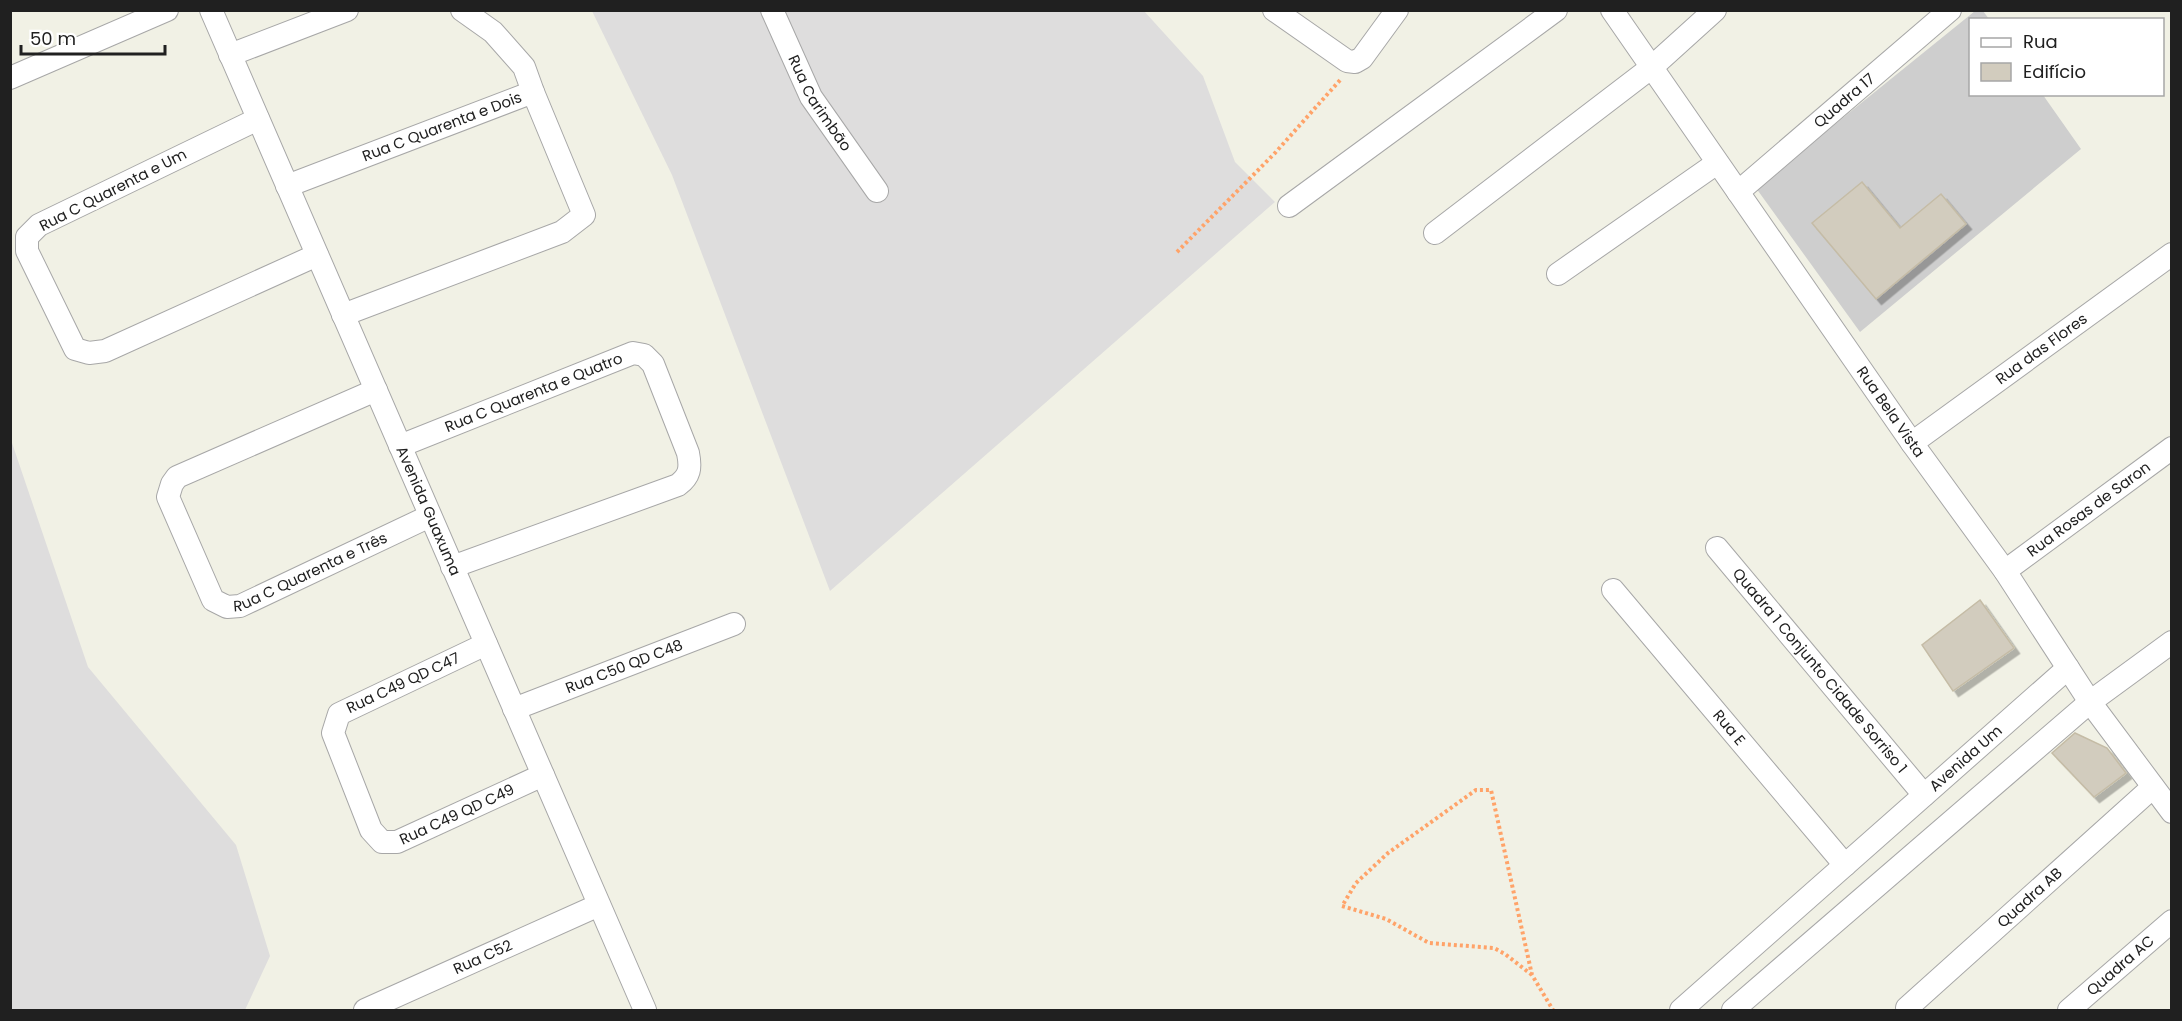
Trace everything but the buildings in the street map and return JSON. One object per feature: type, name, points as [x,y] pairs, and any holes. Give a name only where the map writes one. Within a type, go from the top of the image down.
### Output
[{"type":"street","points":[[10,78],[167,10]]},
{"type":"street","name":"Avenida Guaxuma","points":[[211,10],[645,1011]]},
{"type":"street","points":[[230,55],[347,10]]},
{"type":"street","points":[[462,10],[493,32],[524,68],[533,92]]},
{"type":"street","name":"Rua Carimbão","points":[[772,10],[811,97],[878,191]]},
{"type":"street","points":[[1274,10],[1347,61],[1355,62],[1362,58],[1397,10]]},
{"type":"street","points":[[1289,206],[1556,10]]},
{"type":"street","name":"Rua Bela Vista","points":[[1612,10],[1912,443],[2005,571],[2090,702],[2172,812]]},
{"type":"street","points":[[1435,233],[1652,67],[1715,10]]},
{"type":"street","name":"Quadra 17","points":[[1738,192],[1950,10]]},
{"type":"street","name":"Rua C Quarenta e Dois","points":[[287,186],[533,92],[584,216],[562,232],[343,315]]},
{"type":"street","name":"Rua C Quarenta e Um","points":[[258,119],[39,225],[27,237],[27,251],[75,349],[89,353],[105,351],[317,255]]},
{"type":"street","points":[[1558,274],[1717,163]]},
{"type":"street","name":"Rua das Flores","points":[[1912,443],[2172,254]]},
{"type":"street","name":"Rua C Quarenta e Quatro","points":[[400,446],[633,353],[644,355],[652,364],[688,453],[691,467],[686,479],[678,485],[452,567]]},
{"type":"street","name":"Rua C Quarenta e Três","points":[[376,390],[177,477],[168,497],[213,600],[227,607],[240,606],[430,516]]},
{"type":"street","name":"Rua Rosas de Saron","points":[[2005,571],[2172,448]]},
{"type":"street","name":"Quadra 1 Conjunto Cidade Sorriso 1","points":[[1717,548],[1924,795]]},
{"type":"street","name":"Rua E","points":[[1613,590],[1845,866]]},
{"type":"street","name":"Rua C50 QD C48","points":[[514,709],[734,624]]},
{"type":"street","points":[[1733,1011],[2090,702],[2172,642]]},
{"type":"street","name":"Rua C49 QD C47","points":[[333,733],[339,714],[486,644]]},
{"type":"street","name":"Avenida Um","points":[[1681,1011],[2068,668]]},
{"type":"street","points":[[2061,728],[2076,723],[2107,725]]},
{"type":"street","name":"Rua C49 QD C49","points":[[333,733],[371,830],[382,842],[397,842],[543,774]]},
{"type":"street","name":"Quadra AB","points":[[1907,1008],[2153,787]]},
{"type":"street","points":[[1862,850],[1887,878]]},
{"type":"street","name":"Rua C52","points":[[365,1011],[599,905]]},
{"type":"street","name":"Quadra AC","points":[[2069,1011],[2172,921]]},
{"type":"path","points":[[1177,252],[1275,153],[1355,62]]},
{"type":"path","points":[[1532,975],[1494,948],[1429,944],[1386,919],[1342,906],[1356,883],[1388,853],[1476,790],[1491,790],[1532,975],[1553,1011]]},
{"type":"shaded area","points":[[592,11],[1144,11],[1203,76],[1235,162],[1275,202],[830,591],[672,175]]},
{"type":"shaded area","points":[[1975,11],[1983,11],[1988,18],[1969,18],[1969,96],[2044,96],[2081,149],[1860,332],[1756,188]]},
{"type":"shaded area","points":[[11,440],[88,667],[236,845],[270,956],[245,1010],[11,1010]]}]
